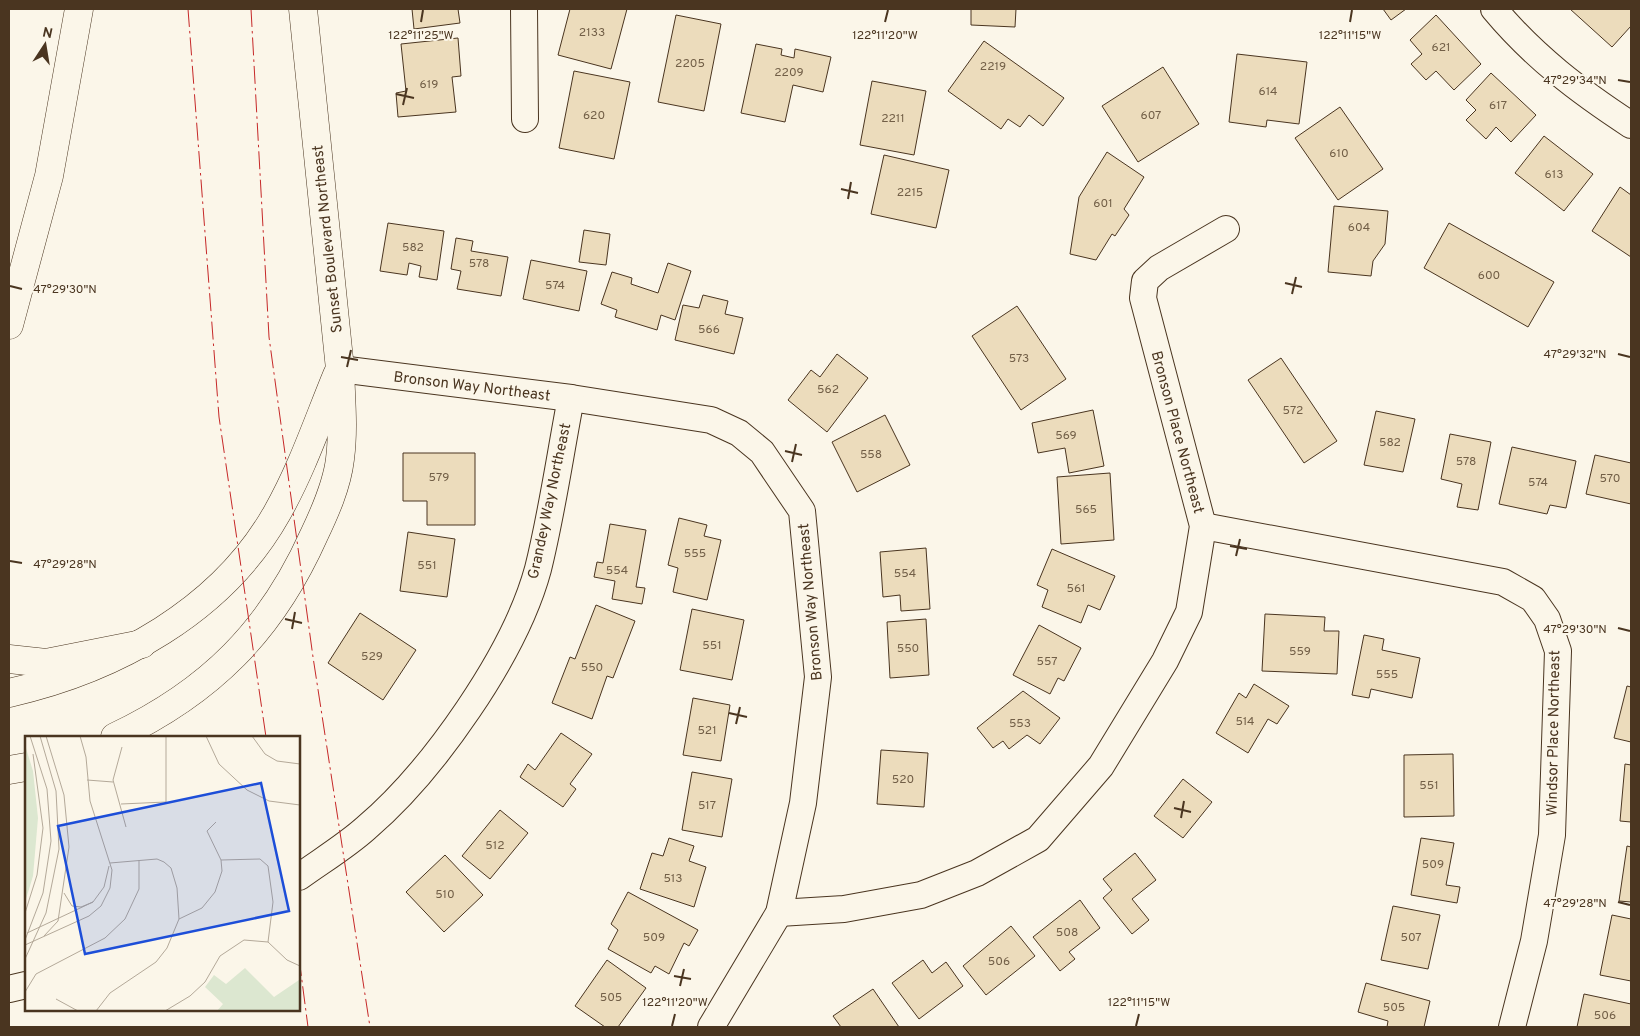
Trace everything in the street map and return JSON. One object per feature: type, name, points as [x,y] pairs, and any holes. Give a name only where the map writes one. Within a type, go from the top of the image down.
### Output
[{"type":"main road","points":[[9,325],[49,176],[72,59],[79,9]]},
{"type":"main road","name":"Sunset Boulevard Northeast","points":[[9,693],[66,678],[142,644],[202,603],[238,567],[256,544],[276,515],[299,471],[340,369],[303,9]]},
{"type":"main road","points":[[117,736],[152,719],[201,685],[236,654],[276,607],[299,568],[321,520],[340,462],[343,427],[340,369]]},
{"type":"main road","points":[[9,659],[46,664],[142,644]]},
{"type":"main road","points":[[9,770],[25,767]]},
{"type":"street","points":[[524,9],[525,119]]},
{"type":"street","points":[[1494,9],[1516,35],[1582,93],[1631,125]]},
{"type":"street","name":"Bronson Place Northeast","points":[[779,913],[844,908],[922,895],[977,873],[1038,839],[1101,766],[1166,661],[1189,612],[1203,526],[1143,298],[1145,281],[1159,268],[1226,229]]},
{"type":"street","name":"Bronson Way Northeast","points":[[340,369],[571,398],[712,420],[739,433],[762,452],[802,511],[818,677],[804,803],[779,913],[711,1027]]},
{"type":"street","name":"Grandey Way Northeast","points":[[300,876],[366,828],[416,777],[459,723],[497,662],[520,617],[538,570],[571,398]]},
{"type":"street","name":"Windsor Place Northeast","points":[[1203,526],[1503,582],[1532,599],[1547,619],[1558,651],[1552,834],[1534,941],[1512,1027]]},
{"type":"street","points":[[9,989],[25,985]]},
{"type":"building","points":[[412,9],[458,9],[460,23],[414,29]]},
{"type":"building","points":[[570,9],[627,9],[611,69],[558,55]]},
{"type":"building","points":[[971,9],[1016,9],[1015,27],[971,25]]},
{"type":"building","points":[[1383,9],[1406,9],[1391,20]]},
{"type":"building","points":[[1570,9],[1631,9],[1631,26],[1612,47]]},
{"type":"building","points":[[676,15],[721,24],[704,111],[658,102]]},
{"type":"building","points":[[1436,15],[1481,64],[1454,90],[1436,71],[1426,80],[1411,64],[1422,54],[1410,40]]},
{"type":"building","points":[[458,38],[461,76],[452,77],[456,112],[398,117],[396,93],[406,91],[401,44]]},
{"type":"building","points":[[984,41],[1064,98],[1043,126],[1029,115],[1020,127],[1008,119],[1001,129],[948,91]]},
{"type":"building","points":[[756,44],[782,49],[781,55],[794,58],[795,49],[831,57],[823,92],[793,85],[785,122],[741,113]]},
{"type":"building","points":[[1237,54],[1307,62],[1299,124],[1267,120],[1266,127],[1229,122]]},
{"type":"building","points":[[1163,67],[1199,124],[1138,162],[1102,106]]},
{"type":"building","points":[[574,71],[630,82],[614,159],[559,148]]},
{"type":"building","points":[[1491,73],[1536,115],[1511,142],[1496,127],[1486,139],[1466,120],[1476,110],[1466,100]]},
{"type":"building","points":[[872,81],[926,91],[914,155],[860,145]]},
{"type":"building","points":[[1340,107],[1383,169],[1338,200],[1295,138]]},
{"type":"building","points":[[1544,136],[1593,174],[1564,211],[1515,173]]},
{"type":"building","points":[[1107,152],[1144,177],[1124,209],[1129,215],[1115,236],[1112,234],[1096,260],[1070,254],[1079,197]]},
{"type":"building","points":[[884,155],[949,170],[936,228],[871,214]]},
{"type":"building","points":[[1620,187],[1631,195],[1631,257],[1592,231]]},
{"type":"building","points":[[1334,206],[1388,211],[1385,244],[1373,261],[1371,276],[1328,272]]},
{"type":"building","points":[[388,223],[444,231],[437,280],[419,277],[421,266],[409,263],[407,275],[380,271]]},
{"type":"building","points":[[1449,223],[1554,282],[1528,327],[1424,268]]},
{"type":"building","points":[[584,230],[610,234],[606,265],[579,262]]},
{"type":"building","points":[[456,238],[473,241],[471,251],[508,257],[501,296],[457,289],[461,271],[451,269]]},
{"type":"building","points":[[531,260],[587,271],[579,311],[523,299]]},
{"type":"building","points":[[668,263],[691,271],[675,320],[661,315],[657,330],[615,317],[617,310],[601,304],[612,272],[632,278],[631,284],[658,293]]},
{"type":"building","points":[[703,295],[728,301],[725,314],[743,318],[734,354],[675,340],[683,305],[699,308]]},
{"type":"building","points":[[1017,306],[1066,379],[1021,410],[972,336]]},
{"type":"building","points":[[837,354],[868,378],[827,432],[788,400],[811,370],[820,377]]},
{"type":"building","points":[[1281,358],[1337,441],[1304,463],[1248,380]]},
{"type":"building","points":[[1093,410],[1104,466],[1069,473],[1065,448],[1038,453],[1032,423]]},
{"type":"building","points":[[1376,411],[1415,419],[1403,472],[1364,465]]},
{"type":"building","points":[[885,415],[910,465],[857,492],[832,442]]},
{"type":"building","points":[[1450,434],[1491,442],[1478,510],[1457,507],[1462,484],[1441,479]]},
{"type":"building","points":[[1512,447],[1576,461],[1566,508],[1550,505],[1547,514],[1499,504]]},
{"type":"building","points":[[403,453],[475,453],[475,525],[427,525],[427,501],[403,501]]},
{"type":"building","points":[[1595,455],[1631,463],[1631,504],[1586,494]]},
{"type":"building","points":[[1110,473],[1114,540],[1061,544],[1057,477]]},
{"type":"building","points":[[679,518],[707,525],[704,536],[721,540],[707,600],[673,592],[678,568],[668,565]]},
{"type":"building","points":[[610,524],[646,530],[636,587],[645,588],[642,604],[612,599],[615,581],[594,577],[597,562],[603,563]]},
{"type":"building","points":[[408,532],[455,539],[447,597],[400,591]]},
{"type":"building","points":[[926,548],[930,609],[901,611],[900,595],[883,597],[880,552]]},
{"type":"building","points":[[1052,549],[1115,576],[1100,610],[1088,605],[1081,623],[1042,607],[1048,590],[1037,585]]},
{"type":"building","points":[[596,605],[635,621],[613,678],[607,676],[592,719],[552,703],[570,657],[575,659]]},
{"type":"building","points":[[692,609],[744,620],[732,680],[680,670]]},
{"type":"building","points":[[360,613],[416,650],[383,700],[328,663]]},
{"type":"building","points":[[1265,614],[1325,617],[1324,631],[1339,631],[1337,674],[1262,671]]},
{"type":"building","points":[[926,619],[929,675],[890,678],[887,622]]},
{"type":"building","points":[[1039,625],[1081,648],[1064,681],[1058,678],[1050,694],[1013,675]]},
{"type":"building","points":[[1364,635],[1384,639],[1382,650],[1420,658],[1412,698],[1371,689],[1369,698],[1352,695]]},
{"type":"building","points":[[1254,684],[1289,706],[1277,724],[1268,719],[1248,753],[1216,733],[1239,693],[1246,698]]},
{"type":"building","points":[[1627,686],[1631,687],[1631,742],[1614,738]]},
{"type":"building","points":[[1023,691],[1060,718],[1040,744],[1027,735],[1009,749],[1003,741],[993,748],[977,728]]},
{"type":"building","points":[[693,698],[730,705],[721,761],[683,755]]},
{"type":"building","points":[[561,733],[592,754],[570,784],[576,789],[563,807],[520,777],[528,764],[535,770]]},
{"type":"building","points":[[881,750],[928,753],[924,807],[877,804]]},
{"type":"building","points":[[1453,754],[1454,816],[1404,817],[1404,755]]},
{"type":"building","points":[[1625,764],[1631,765],[1631,822],[1620,821]]},
{"type":"building","points":[[692,772],[732,779],[722,837],[682,830]]},
{"type":"building","points":[[1183,779],[1212,802],[1183,838],[1154,816]]},
{"type":"building","points":[[500,810],[528,833],[490,879],[462,856]]},
{"type":"building","points":[[669,838],[694,846],[689,861],[706,867],[694,907],[640,889],[652,853],[663,856]]},
{"type":"building","points":[[1421,838],[1454,843],[1446,885],[1460,887],[1457,903],[1411,895]]},
{"type":"building","points":[[1627,846],[1631,847],[1631,902],[1619,901]]},
{"type":"building","points":[[1135,853],[1156,880],[1132,899],[1149,920],[1132,934],[1103,898],[1112,890],[1103,879]]},
{"type":"building","points":[[445,855],[483,895],[444,932],[406,892]]},
{"type":"building","points":[[628,892],[698,930],[689,946],[684,943],[669,974],[655,966],[651,973],[608,949],[618,930],[611,924]]},
{"type":"building","points":[[1080,900],[1100,928],[1069,952],[1075,959],[1060,971],[1033,937]]},
{"type":"building","points":[[1393,906],[1440,915],[1428,969],[1381,960]]},
{"type":"building","points":[[1612,915],[1631,919],[1631,981],[1600,975]]},
{"type":"building","points":[[1011,926],[1035,956],[986,995],[963,966]]},
{"type":"building","points":[[607,960],[646,988],[618,1027],[605,1027],[575,1006]]},
{"type":"building","points":[[923,960],[932,973],[946,962],[963,986],[919,1019],[892,983]]},
{"type":"building","points":[[1366,983],[1430,1001],[1424,1027],[1387,1027],[1388,1021],[1358,1012]]},
{"type":"building","points":[[873,989],[899,1027],[841,1027],[833,1016]]},
{"type":"building","points":[[1584,994],[1631,1004],[1631,1027],[1577,1027]]},
{"type":"power","points":[[188,9],[219,417],[266,736]]},
{"type":"power","points":[[251,9],[269,337],[313,657],[370,1027]]},
{"type":"power","points":[[300,966],[308,1027]]}]
